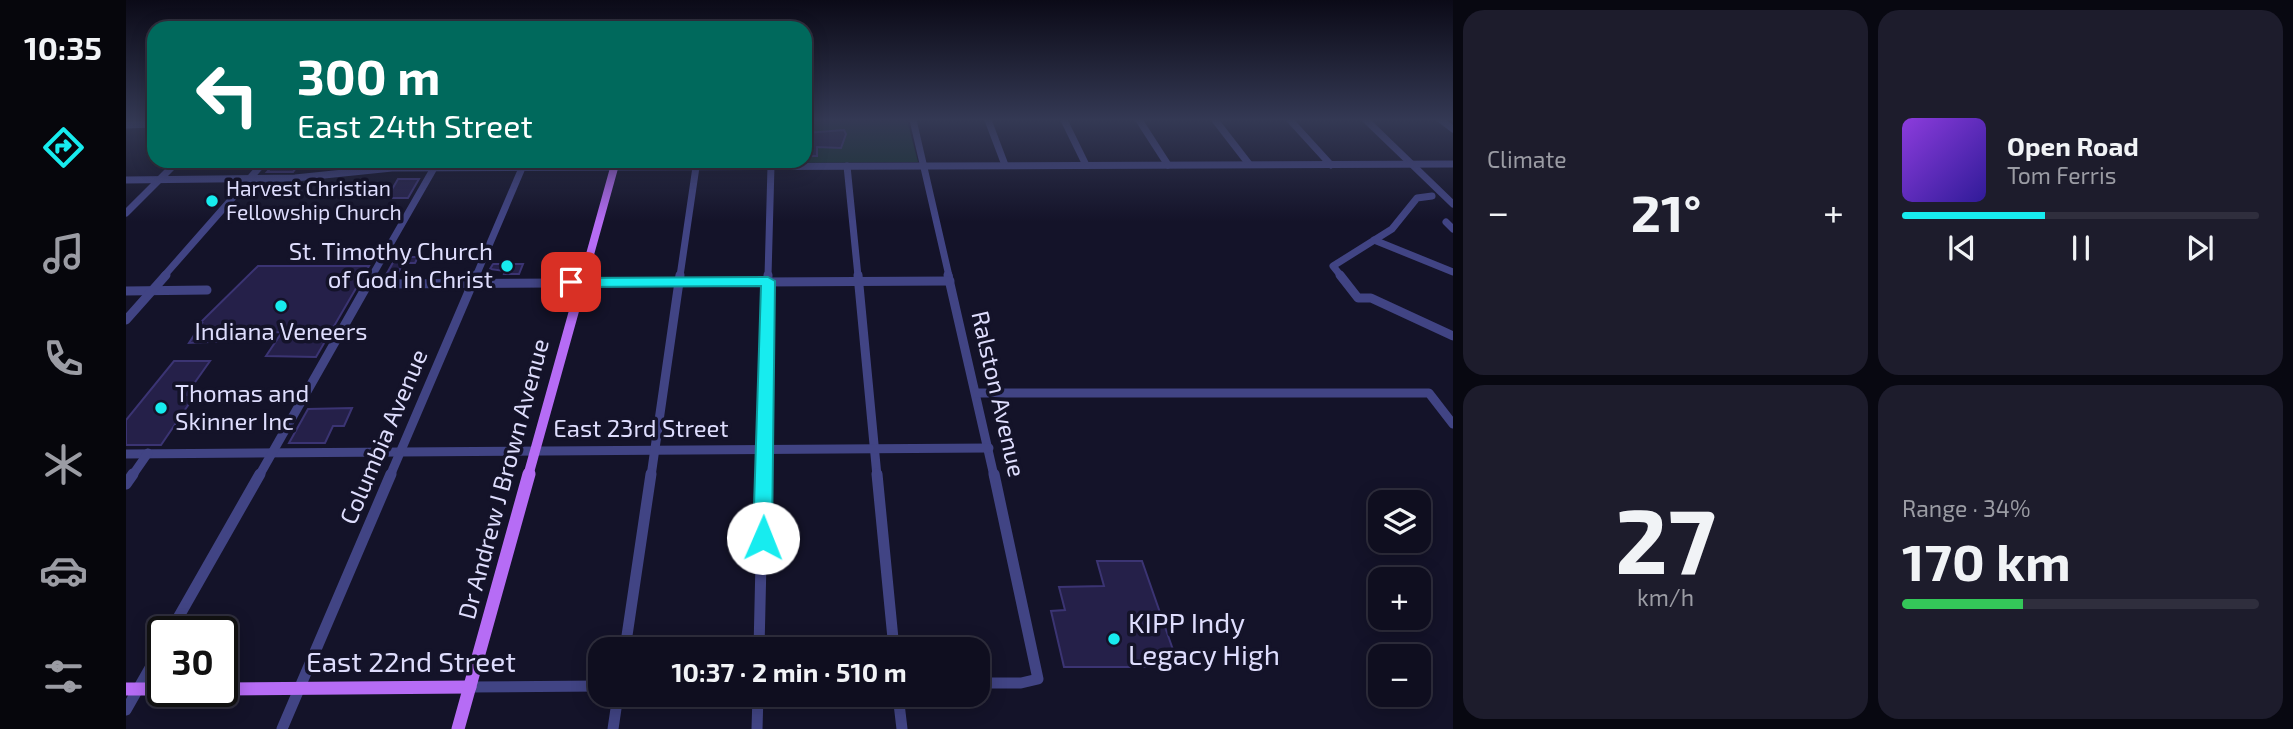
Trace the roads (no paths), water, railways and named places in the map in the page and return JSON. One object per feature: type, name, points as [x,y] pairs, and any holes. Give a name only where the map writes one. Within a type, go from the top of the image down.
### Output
[{"type":"main road","name":"Dr Andrew J Brown Avenue","points":[[458,729],[614,168]]},
{"type":"main road","name":"East 22nd Street","points":[[238,689],[470,687]]},
{"type":"street","name":"Ralston Avenue","points":[[920,154],[989,448],[1038,679],[1021,683],[990,683]]},
{"type":"street","points":[[1001,154],[1005,165]]},
{"type":"street","points":[[1080,154],[1086,165]]},
{"type":"street","points":[[1161,154],[1168,165]]},
{"type":"street","points":[[1241,154],[1249,164]]},
{"type":"street","points":[[1321,154],[1331,165]]},
{"type":"street","points":[[1402,154],[1453,204]]},
{"type":"street","points":[[812,166],[1453,164]]},
{"type":"street","points":[[847,166],[893,637]]},
{"type":"street","points":[[126,213],[171,168]]},
{"type":"street","points":[[126,320],[259,168]]},
{"type":"street","points":[[126,180],[297,178],[381,169],[434,168],[179,616]]},
{"type":"street","name":"Columbia Avenue","points":[[282,729],[522,168]]},
{"type":"street","points":[[627,637],[696,168]]},
{"type":"street","points":[[759,637],[771,168]]},
{"type":"street","points":[[1432,196],[1417,198],[1392,229],[1333,266],[1358,298],[1371,298],[1453,336]]},
{"type":"street","points":[[1446,222],[1453,229]]},
{"type":"street","points":[[1374,240],[1453,272]]},
{"type":"street","points":[[370,284],[950,281]]},
{"type":"street","points":[[126,291],[207,290]]},
{"type":"street","points":[[976,393],[1429,393],[1453,424]]},
{"type":"street","name":"East 23rd Street","points":[[126,453],[989,448]]},
{"type":"street","points":[[126,484],[148,453]]},
{"type":"street","points":[[126,710],[132,689],[147,668]]},
{"type":"street","name":"East 22nd Street","points":[[470,687],[588,687]]},
{"type":"street","points":[[613,729],[616,707]]},
{"type":"street","points":[[757,729],[758,707]]},
{"type":"street","points":[[899,707],[902,729]]},
{"type":"place","name":"Harvest Christian Fellowship Church","points":[[212,201]]},
{"type":"place","name":"St. Timothy Church of God in Christ","points":[[507,266]]},
{"type":"place","name":"Indiana Veneers","points":[[281,306]]},
{"type":"place","name":"Thomas and Skinner Inc","points":[[161,408]]},
{"type":"place","name":"KIPP Indy Legacy High","points":[[1114,639]]}]
